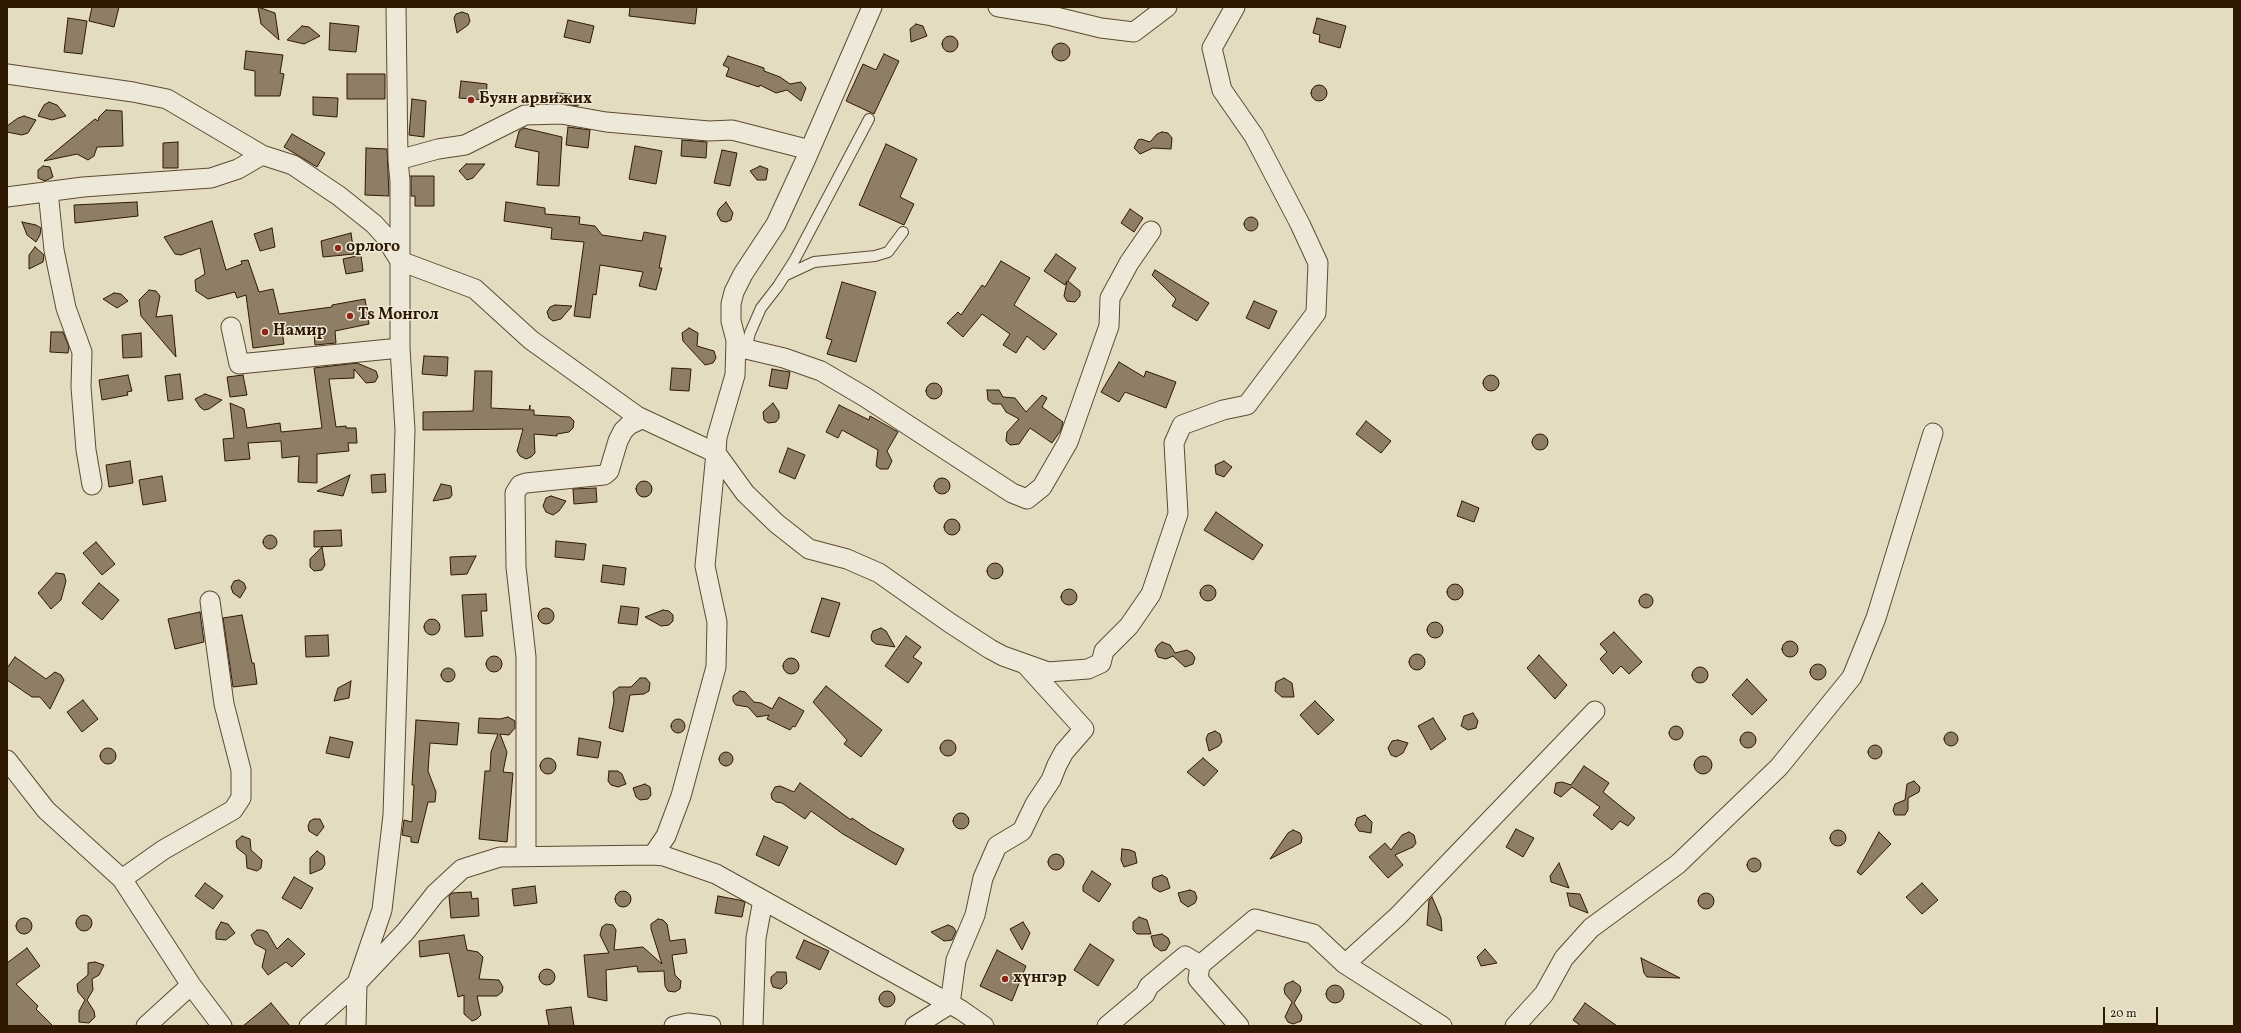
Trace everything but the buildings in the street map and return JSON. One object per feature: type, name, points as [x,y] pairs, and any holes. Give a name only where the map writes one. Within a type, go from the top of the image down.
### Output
[{"type":"street","points":[[356,1026],[357,983],[382,910],[393,815],[405,430],[400,348],[400,180],[398,160],[396,7]]},
{"type":"street","points":[[653,855],[666,836],[682,796],[716,667],[717,622],[705,566],[717,437],[741,350],[736,340],[731,321],[731,304],[734,292],[743,274],[776,224],[872,7]]},
{"type":"street","points":[[998,7],[1052,16],[1101,28],[1134,32],[1168,7]]},
{"type":"street","points":[[7,74],[133,92],[168,99],[262,155],[293,165],[339,196],[384,235],[400,261],[475,289],[531,340],[642,419],[716,453],[745,493],[776,523],[809,549],[848,559],[879,573],[990,649],[1048,672],[1088,669],[1101,663],[1104,652],[1129,626],[1151,594],[1178,514],[1174,443],[1182,425],[1223,410],[1247,405],[1316,313],[1318,263],[1300,224],[1254,136],[1222,90],[1212,48],[1235,7]]},
{"type":"street","points":[[398,160],[438,149],[465,145],[526,115],[561,114],[606,122],[709,131],[732,130],[810,150]]},
{"type":"street","points":[[7,197],[48,191],[211,178],[238,169],[262,155]]},
{"type":"street","points":[[48,191],[54,250],[66,308],[82,352],[80,387],[86,450],[92,485]]},
{"type":"street","points":[[741,350],[784,358],[821,371],[864,397],[1012,493],[1027,499],[1042,487],[1068,442],[1109,326],[1110,298],[1129,262],[1151,231]]},
{"type":"street","points":[[231,327],[238,364],[400,348]]},
{"type":"street","points":[[526,856],[526,656],[516,568],[515,493],[520,485],[526,483],[604,475],[609,471],[618,441],[623,431],[635,420],[642,419]]},
{"type":"street","points":[[1516,1026],[1544,994],[1564,958],[1591,928],[1678,864],[1768,778],[1779,767],[1852,677],[1876,618],[1933,433]]},
{"type":"street","points":[[122,879],[163,850],[233,810],[241,798],[240,770],[224,704],[210,602]]},
{"type":"street","points":[[915,1026],[932,1017],[950,1004],[956,960],[974,915],[983,878],[997,846],[1022,831],[1035,804],[1051,780],[1060,758],[1084,729],[1024,663]]},
{"type":"street","points":[[1346,964],[1398,916],[1594,711]]},
{"type":"street","points":[[7,760],[46,810],[122,879],[191,985],[222,1026]]},
{"type":"street","points":[[309,1026],[357,983],[406,931],[435,894],[462,869],[500,857],[653,855],[664,856],[716,874],[950,1004],[984,1026]]},
{"type":"street","points":[[753,1026],[756,938],[763,900]]},
{"type":"street","points":[[1239,1026],[1198,979],[1200,965],[1255,919],[1313,934],[1346,964],[1442,1026]]},
{"type":"street","points":[[1107,1026],[1145,994],[1149,986],[1185,956],[1200,965]]},
{"type":"street","points":[[146,1026],[191,985]]},
{"type":"street","points":[[674,1026],[688,1024],[711,1026]]},
{"type":"lane","points":[[741,350],[761,308],[786,274],[869,119]]},
{"type":"lane","points":[[786,274],[814,262],[875,256],[888,252],[903,232]]},
{"type":"place","name":"Буян арвижих","points":[[471,100]]},
{"type":"place","name":"орлого","points":[[338,248]]},
{"type":"place","name":"Ts Монгол","points":[[350,316]]},
{"type":"place","name":"Намир","points":[[265,332]]},
{"type":"place","name":"хүнгэр","points":[[1005,979]]}]
